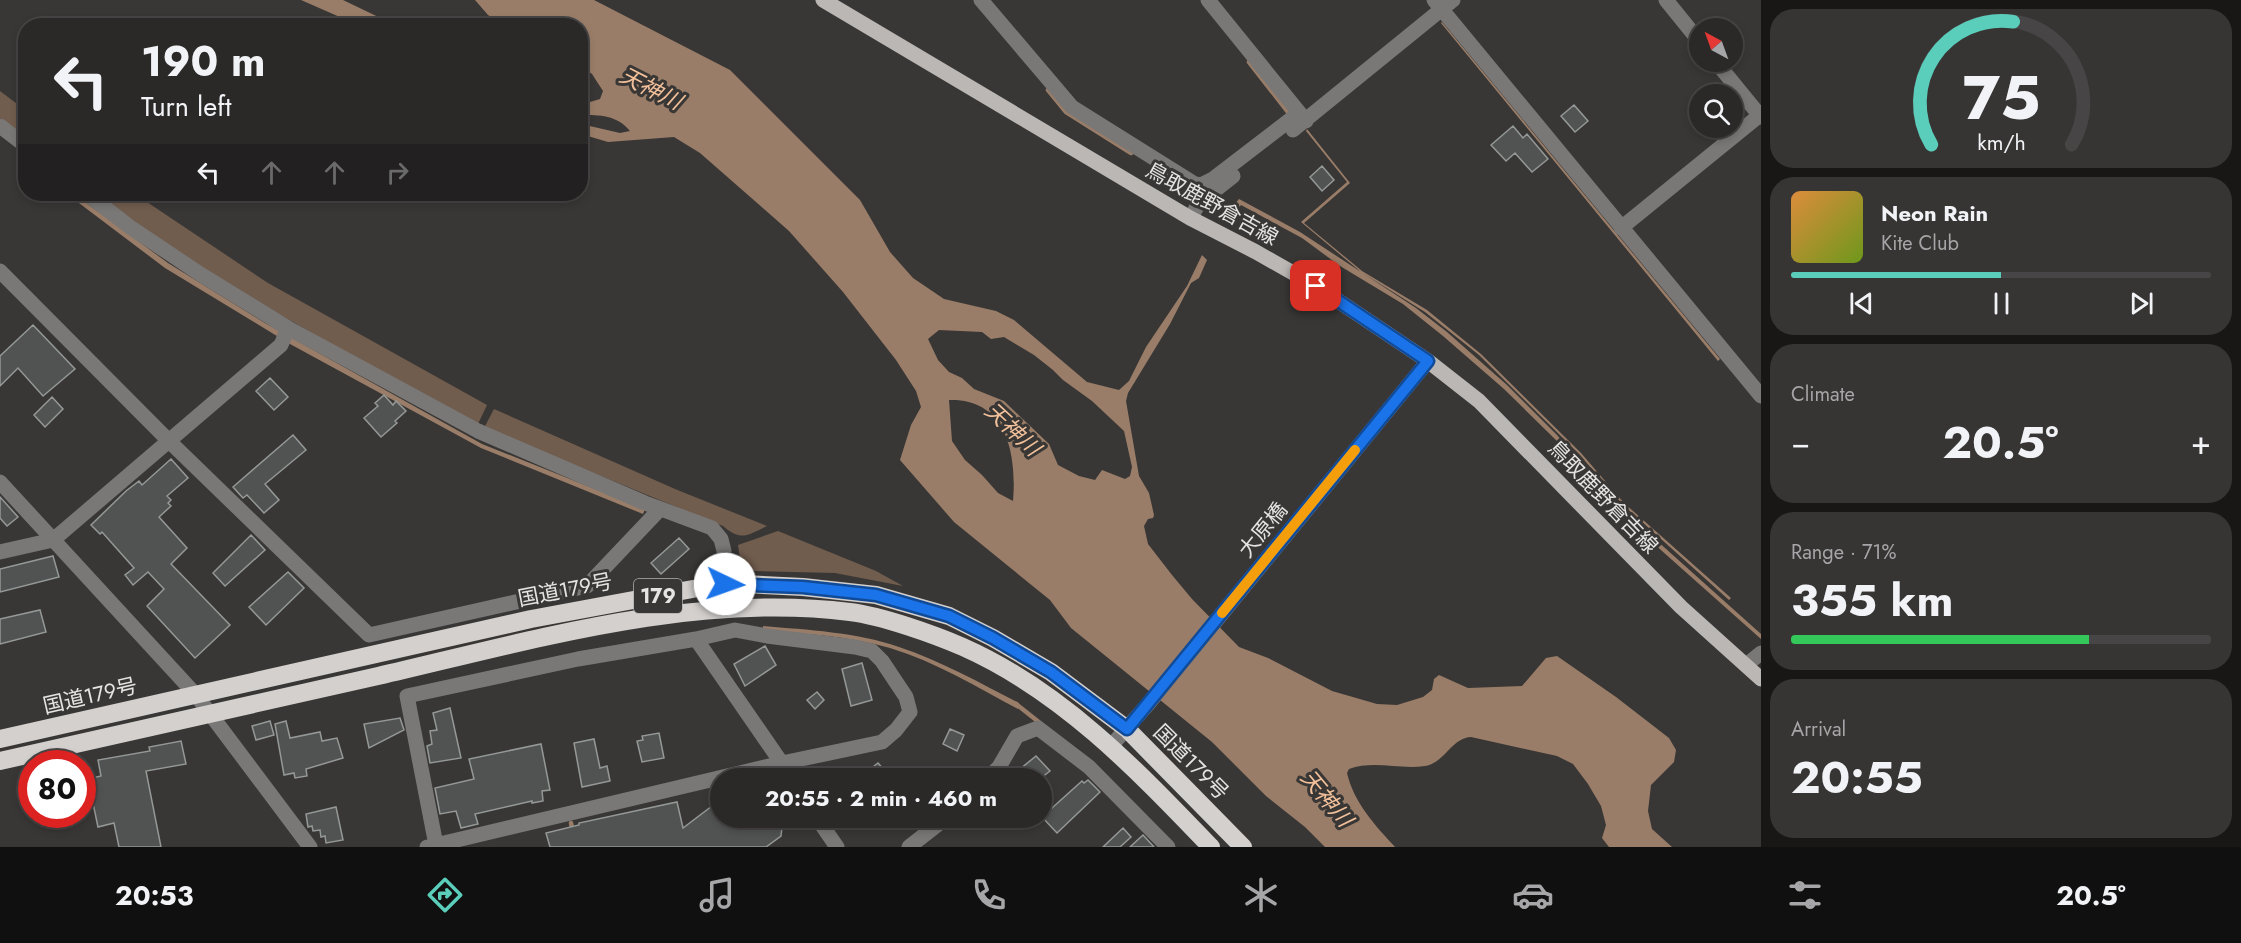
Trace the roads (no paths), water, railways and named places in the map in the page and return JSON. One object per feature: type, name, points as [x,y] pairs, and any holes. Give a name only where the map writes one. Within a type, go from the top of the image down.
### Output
[{"type":"highway","name":"国道179号","points":[[0,739],[531,619],[725,584],[803,587],[876,595],[949,616],[993,638],[1051,672],[1127,729],[1243,847]]},
{"type":"highway","name":"国道179号","points":[[0,761],[602,626],[737,607],[852,612],[961,646],[1015,673],[1066,709],[1111,746],[1211,847]]},
{"type":"main road","name":"鳥取鹿野倉吉線","points":[[823,0],[1190,218],[1316,286],[1428,361],[1479,400],[1681,607],[1761,679]]},
{"type":"street","points":[[981,0],[1072,107],[1195,184],[1201,185],[1213,180],[1302,117]]},
{"type":"street","points":[[1208,0],[1302,117]]},
{"type":"street","points":[[1666,0],[1689,28]]},
{"type":"street","points":[[1190,218],[1200,202],[1443,3],[1621,228],[1759,389]]},
{"type":"street","points":[[1621,228],[1760,116],[1724,72]]},
{"type":"street","points":[[0,126],[18,140]]},
{"type":"street","points":[[96,201],[190,267],[288,328],[478,431],[660,509],[712,528],[721,539],[724,551],[725,584]]},
{"type":"street","points":[[0,271],[170,442],[369,635],[587,586],[660,509]]},
{"type":"street","points":[[0,552],[53,540],[281,345],[288,328]]},
{"type":"street","name":"大原橋","points":[[1111,746],[1149,703],[1428,361]]},
{"type":"street","points":[[0,482],[196,695],[310,847]]},
{"type":"street","points":[[735,630],[872,651],[882,661],[906,698],[910,712],[896,730],[882,742],[782,763],[432,846],[407,696],[578,659],[696,639],[735,630]]},
{"type":"street","points":[[696,639],[785,768]]},
{"type":"street","points":[[1746,665],[1761,653]]},
{"type":"street","points":[[998,768],[1017,736],[1038,728],[1089,767],[1168,847]]},
{"type":"street","points":[[825,828],[837,847]]},
{"type":"street","points":[[909,847],[933,828]]},
{"type":"water","points":[[301,0],[343,0],[380,18],[342,18]]},
{"type":"water","name":"天神川","points":[[475,0],[594,0],[730,70],[860,200],[890,252],[913,278],[944,299],[996,311],[1014,320],[1087,382],[1119,390],[1129,381],[1146,347],[1187,286],[1202,255],[1207,260],[1199,278],[1191,283],[1170,324],[1128,393],[1126,401],[1139,476],[1149,493],[1154,515],[1144,526],[1148,544],[1172,575],[1239,647],[1268,658],[1332,691],[1377,704],[1397,705],[1423,697],[1432,690],[1434,679],[1439,675],[1468,688],[1522,686],[1546,658],[1557,656],[1669,738],[1676,750],[1674,762],[1651,785],[1648,811],[1652,829],[1672,847],[1609,847],[1602,838],[1606,825],[1601,806],[1573,764],[1557,756],[1471,737],[1464,738],[1438,760],[1425,766],[1368,765],[1349,769],[1347,773],[1350,784],[1360,804],[1395,847],[1325,847],[1305,827],[1266,796],[1212,742],[1071,628],[1050,600],[954,522],[900,460],[911,425],[921,407],[916,391],[896,360],[843,292],[789,231],[700,153],[674,137],[608,142],[588,136],[588,126],[620,133],[630,131],[614,119],[588,115],[588,102],[600,99],[603,91],[588,71],[588,18],[493,18]],"holes":[[[939,330],[982,332],[991,339],[1004,337],[1034,355],[1092,401],[1124,431],[1132,467],[1130,476],[1125,479],[1102,470],[1095,480],[1079,476],[1058,465],[1049,444],[1004,401],[974,389],[962,378],[949,372],[938,360],[928,339]],[[949,400],[969,402],[984,408],[996,419],[1004,433],[1010,448],[1013,466],[1013,501],[998,493],[965,460],[952,441]]]},
{"type":"water","points":[[1441,23],[1720,359],[1718,361]]},
{"type":"water","points":[[1307,129],[1350,183],[1304,223],[1362,271],[1427,310],[1481,354],[1581,453],[1624,503],[1731,598],[1729,600],[1622,504],[1579,454],[1479,355],[1425,312],[1361,272],[1301,222],[1347,182],[1306,131]]},
{"type":"water","points":[[1239,199],[1300,232],[1416,308],[1447,332],[1507,385],[1557,435],[1617,505],[1761,634],[1761,639],[1608,503],[1561,445],[1504,389],[1443,336],[1403,304],[1340,266],[1302,238],[1241,205],[1238,209],[1233,206]]},
{"type":"water","points":[[76,201],[84,201],[168,263],[265,323],[482,444],[645,509],[643,514],[481,448],[290,344],[165,268]]},
{"type":"water","points":[[763,626],[849,635],[899,647],[975,680],[1019,703],[1018,709],[940,668],[890,648],[843,638],[763,630]]},
{"type":"waterway","points":[[1249,62],[1288,112]]},
{"type":"waterway","points":[[1048,90],[1066,112],[1131,153]]},
{"type":"waterway","points":[[1016,704],[1040,723]]},
{"type":"waterway","points":[[571,823],[573,833]]}]
